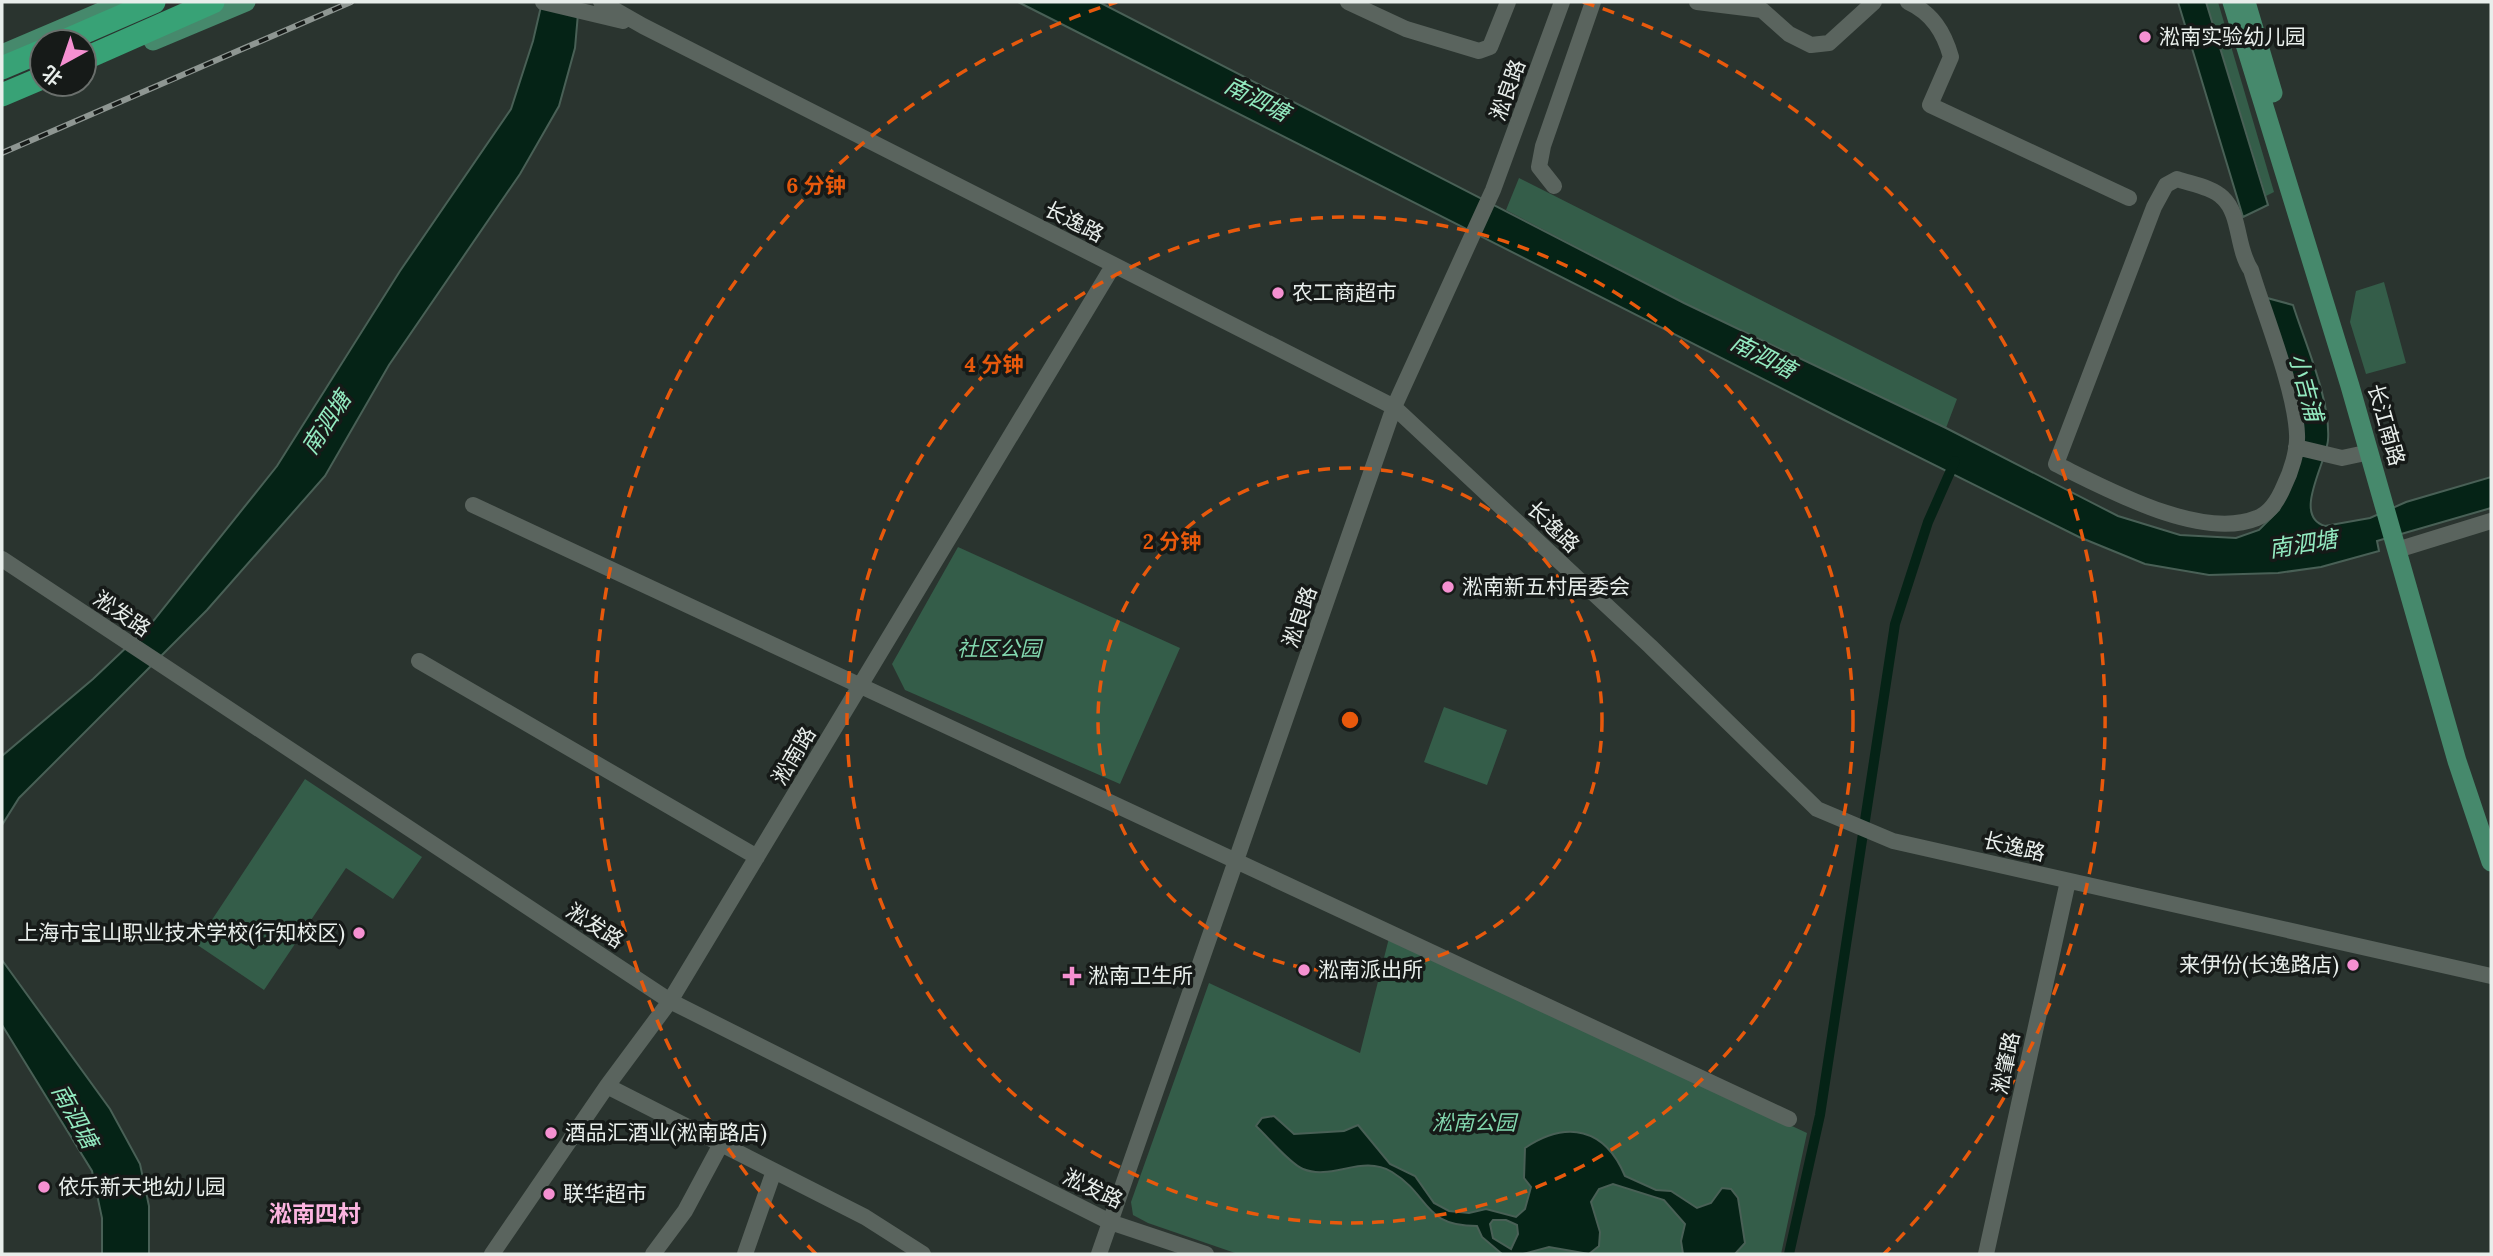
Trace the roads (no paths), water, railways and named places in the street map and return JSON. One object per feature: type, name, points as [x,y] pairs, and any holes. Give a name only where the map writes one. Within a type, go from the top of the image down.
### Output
[{"type":"highway","points":[[94,28],[154,2]]},
{"type":"highway","points":[[98,53],[213,2]]},
{"type":"highway","points":[[2,68],[28,57]]},
{"type":"highway","points":[[2,95],[28,84]]},
{"type":"main road","points":[[2,54],[124,2]]},
{"type":"main road","points":[[98,63],[246,2]]},
{"type":"main road","name":"长江南路","points":[[2232,2],[2380,485],[2457,761],[2491,862]]},
{"type":"main road","points":[[2246,2],[2329,283],[2343,361]]},
{"type":"main road","points":[[2,104],[28,93]]},
{"type":"street","name":"长逸路","points":[[543,2],[643,26]]},
{"type":"street","name":"长逸路","points":[[601,2],[643,26],[1394,407],[1650,646],[1817,809],[1878,835],[2068,881],[2491,976]]},
{"type":"street","points":[[1348,2],[1406,29],[1479,51],[1490,47],[1508,2]]},
{"type":"street","name":"淞良路","points":[[1099,1254],[1394,407],[1472,242],[1562,2]]},
{"type":"street","points":[[1554,186],[1539,167],[1543,146],[1593,2]]},
{"type":"street","points":[[1697,2],[1762,10],[1789,34],[1811,45],[1829,43],[1874,2]]},
{"type":"street","points":[[1908,2],[1924,9],[1945,37],[1951,57],[1930,105],[2129,198]]},
{"type":"street","points":[[2176,179],[2208,189],[2224,198],[2234,214],[2242,257],[2255,283],[2295,414],[2301,444],[2278,499],[2260,517],[2234,524],[2176,516],[2133,502],[2056,464],[2154,207],[2166,185],[2176,179]]},
{"type":"street","name":"淞南路","points":[[500,1251],[607,1086],[670,1001],[1113,266]]},
{"type":"street","points":[[2301,444],[2337,453],[2369,448]]},
{"type":"street","points":[[473,505],[860,688],[1238,860],[1789,1119]]},
{"type":"street","points":[[2395,543],[2491,521]]},
{"type":"street","name":"淞发路","points":[[2,559],[670,1001],[1110,1222],[1206,1254]]},
{"type":"street","points":[[419,661],[757,858]]},
{"type":"street","name":"淞肇路","points":[[1986,1254],[2068,881]]},
{"type":"street","points":[[607,1086],[865,1217],[923,1254]]},
{"type":"street","points":[[653,1254],[685,1211],[721,1144]]},
{"type":"street","points":[[746,1254],[774,1171]]},
{"type":"water","name":"南泗塘","points":[[542,2],[579,2],[575,48],[559,106],[520,174],[389,365],[325,476],[207,610],[19,798],[2,825],[2,756],[93,679],[150,625],[277,466],[400,271],[511,109],[533,41]]},
{"type":"water","points":[[1018,2],[1099,2],[1684,303],[1946,428],[2118,516],[2180,535],[2236,538],[2259,530],[2279,510],[2300,458],[2267,298],[2293,305],[2325,408],[2328,440],[2311,501],[2311,512],[2316,520],[2325,526],[2370,518],[2406,502],[2491,477],[2491,508],[2377,541],[2379,551],[2321,567],[2278,573],[2209,575],[2145,564],[2079,537],[1834,415]]},
{"type":"water","points":[[2178,2],[2206,2],[2268,205],[2243,217]]},
{"type":"water","name":"南泗塘","points":[[2,960],[110,1109],[140,1164],[149,1206],[149,1254],[102,1254],[102,1218],[92,1171],[2,1025]]},
{"type":"water","points":[[1274,1116],[1294,1134],[1344,1131],[1358,1125],[1390,1164],[1415,1176],[1434,1203],[1449,1211],[1469,1213],[1486,1209],[1516,1217],[1525,1209],[1531,1187],[1524,1178],[1525,1148],[1556,1134],[1583,1134],[1607,1147],[1625,1176],[1656,1190],[1671,1191],[1697,1208],[1711,1203],[1722,1188],[1731,1189],[1738,1198],[1745,1243],[1735,1254],[1683,1254],[1681,1241],[1685,1224],[1664,1200],[1613,1184],[1599,1189],[1591,1202],[1600,1232],[1599,1246],[1589,1254],[1549,1247],[1523,1254],[1502,1254],[1482,1237],[1477,1226],[1459,1225],[1436,1215],[1405,1181],[1381,1167],[1358,1166],[1325,1172],[1303,1169],[1256,1126],[1262,1118]],"holes":[[[1493,1220],[1506,1220],[1517,1225],[1518,1234],[1511,1249],[1493,1238],[1490,1224]]]},
{"type":"waterway","points":[[1789,1254],[1820,1115],[1895,624],[1928,522],[1955,461]]},
{"type":"railway","points":[[2,153],[351,2]]},
{"type":"place","name":"淞南实验幼儿园","points":[[2145,37]]},
{"type":"place","name":"农工商超市","points":[[1278,293]]},
{"type":"place","name":"淞南新五村居委会","points":[[1448,587]]},
{"type":"place","name":"上海市宝山职业技术学校(行知校区)","points":[[359,933]]},
{"type":"place","name":"来伊份(长逸路店)","points":[[2353,965]]},
{"type":"place","name":"淞南派出所","points":[[1304,970]]},
{"type":"place","name":"淞南卫生所","points":[[1072,976]]},
{"type":"place","name":"酒品汇酒业(淞南路店)","points":[[551,1133]]},
{"type":"place","name":"依乐新天地幼儿园","points":[[44,1187]]},
{"type":"place","name":"联华超市","points":[[549,1194]]},
{"type":"district","name":"淞南四村","points":[[315,1214]]},
{"type":"water label","name":"小吉浦","points":[[2306,387]]},
{"type":"park label","name":"社区公园","points":[[999,649]]},
{"type":"park label","name":"淞南公园","points":[[1474,1123]]}]
